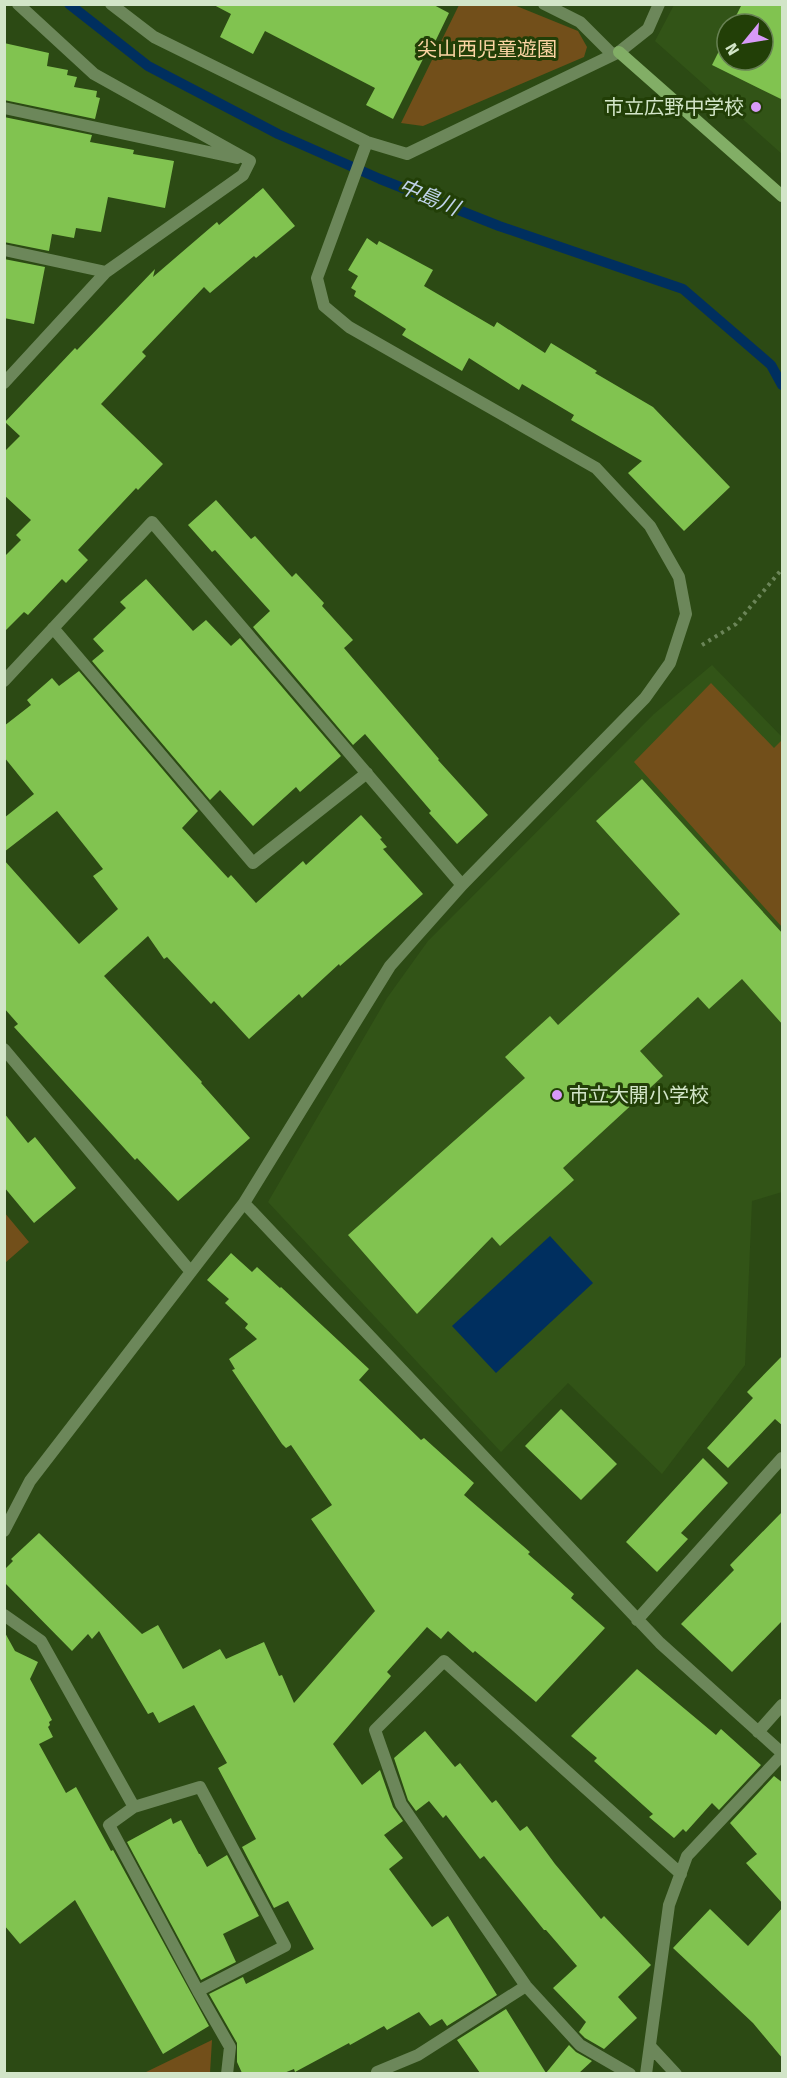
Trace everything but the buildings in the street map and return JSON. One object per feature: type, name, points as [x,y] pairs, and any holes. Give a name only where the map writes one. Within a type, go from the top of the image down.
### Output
[{"type":"street","points":[[18,4],[94,74],[250,161]]},
{"type":"street","points":[[111,4],[154,37],[367,142],[407,154],[616,53],[648,28],[659,4]]},
{"type":"street","points":[[544,4],[580,22],[783,196]]},
{"type":"street","points":[[4,108],[250,161]]},
{"type":"street","points":[[4,1531],[30,1481],[244,1203],[390,966],[462,885],[645,698],[670,663],[686,614],[679,577],[650,526],[596,468],[349,327],[324,306],[317,278],[367,142]]},
{"type":"street","points":[[4,383],[106,272],[243,176],[250,161]]},
{"type":"street","points":[[4,250],[106,272]]},
{"type":"street","points":[[4,681],[152,522],[462,885]]},
{"type":"street","points":[[53,628],[253,863],[367,773]]},
{"type":"street","points":[[4,1049],[191,1272]]},
{"type":"street","points":[[244,1203],[637,1620],[783,1754],[687,1856],[669,1905],[646,2073]]},
{"type":"street","points":[[637,1620],[783,1458]]},
{"type":"street","points":[[4,1615],[41,1641],[134,1807]]},
{"type":"street","points":[[630,2073],[580,2045],[526,1986],[401,1804],[375,1730],[444,1661],[681,1874]]},
{"type":"street","points":[[758,1732],[783,1705]]},
{"type":"street","points":[[198,1991],[285,1946],[200,1787],[134,1807],[109,1825],[198,1991],[230,2047],[227,2073]]},
{"type":"street","points":[[377,2072],[418,2055],[526,1986]]},
{"type":"street","points":[[650,2046],[676,2073]]},
{"type":"path","points":[[670,663],[736,624],[783,570]]},
{"type":"shaded area","name":"市立広野中学校","points":[[674,5],[782,5],[782,154],[655,41]]},
{"type":"shaded area","name":"市立大開小学校","points":[[712,665],[782,737],[782,1192],[752,1201],[745,1365],[662,1474],[568,1383],[501,1452],[268,1202],[387,998],[428,941],[654,714]]},
{"type":"green space","name":"尖山西児童遊園","points":[[459,5],[514,5],[578,31],[587,47],[584,57],[423,126],[401,123]]},
{"type":"green space","points":[[711,683],[774,748],[782,740],[782,927],[634,762]]},
{"type":"green space","points":[[4,1212],[29,1242],[5,1263],[4,1263]]},
{"type":"green space","points":[[212,2040],[210,2073],[144,2073]]},
{"type":"water","points":[[550,1236],[593,1283],[496,1373],[452,1326]]},
{"type":"waterway","name":"中島川","points":[[69,4],[148,66],[278,134],[380,179],[499,226],[683,289],[771,365],[782,385]]},
{"type":"place","name":"市立広野中学校","points":[[756,107]]},
{"type":"place","name":"市立大開小学校","points":[[557,1095]]}]
